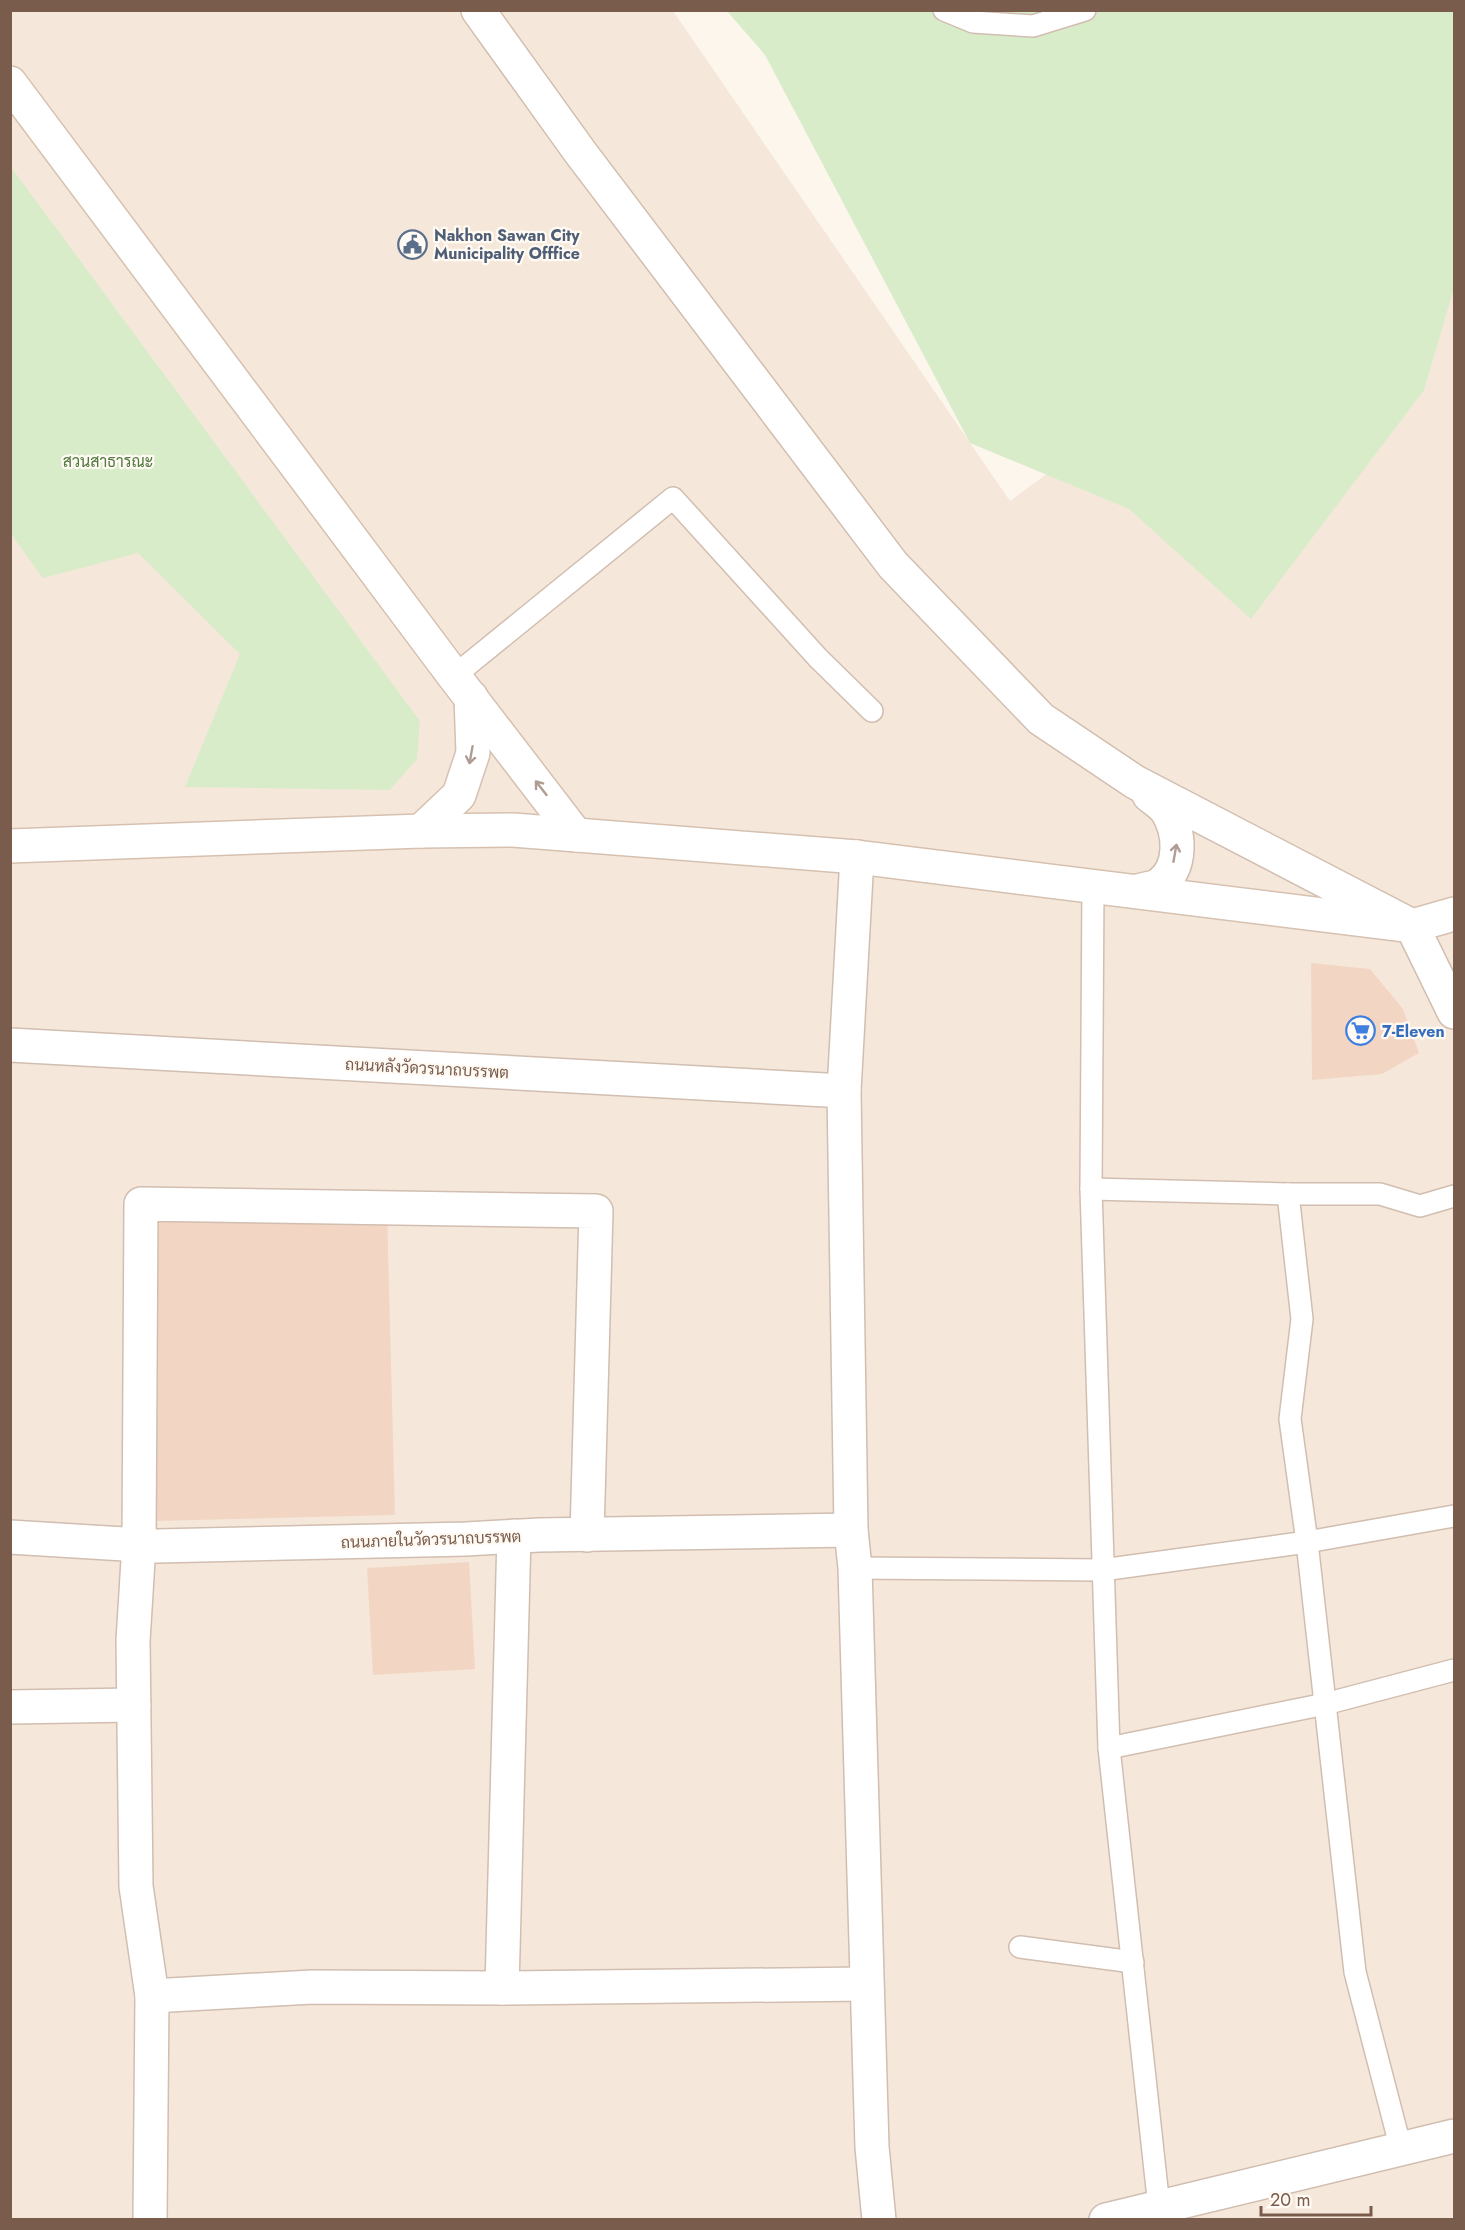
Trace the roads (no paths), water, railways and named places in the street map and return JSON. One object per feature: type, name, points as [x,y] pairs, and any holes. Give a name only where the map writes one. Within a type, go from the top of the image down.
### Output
[{"type":"street","points":[[478,10],[580,152],[893,565],[1041,719],[1135,782],[1412,926],[1455,1011]]},
{"type":"street","points":[[10,83],[576,835]]},
{"type":"street","points":[[420,831],[459,795],[473,753],[462,686]]},
{"type":"street","points":[[1135,782],[1166,810],[1177,834],[1176,854],[1170,873],[1159,885],[1138,891]]},
{"type":"street","points":[[10,846],[420,831],[513,830],[857,857],[1412,926],[1455,914]]},
{"type":"street","points":[[857,857],[844,1091],[851,1530],[855,1568],[872,2147],[879,2220]]},
{"type":"street","name":"ถนนหลังวัดวรนาถบรรพต","points":[[10,1046],[844,1091]]},
{"type":"street","points":[[150,2220],[152,1996],[136,1886],[133,1641],[139,1544],[141,1204],[596,1211],[587,1535]]},
{"type":"street","name":"ถนนภายในวัดวรนาถบรรพต","points":[[10,1536],[157,1546],[851,1530]]},
{"type":"street","points":[[502,1988],[514,1536]]},
{"type":"street","points":[[10,1707],[134,1705]]},
{"type":"street","points":[[152,1996],[312,1987],[502,1988],[866,1984]]},
{"type":"street","points":[[1106,2220],[1455,2136]]},
{"type":"lane","points":[[944,10],[973,22],[1033,26],[1085,10]]},
{"type":"lane","points":[[462,686],[673,498],[818,658],[873,711]]},
{"type":"lane","points":[[1093,888],[1091,1189],[1109,1748],[1159,2207]]},
{"type":"lane","points":[[1091,1189],[1380,1194],[1420,1206],[1455,1196]]},
{"type":"lane","points":[[1288,1194],[1302,1319],[1290,1419],[1307,1542],[1354,1972],[1401,2149]]},
{"type":"lane","points":[[855,1568],[1102,1570],[1307,1542],[1455,1516]]},
{"type":"lane","points":[[1109,1748],[1324,1704],[1455,1670]]},
{"type":"lane","points":[[1020,1947],[1134,1962]]},
{"type":"place","name":"Nakhon Sawan City Municipality Offfice","points":[[413,244]]},
{"type":"place","name":"7-Eleven","points":[[1361,1031]]},
{"type":"park label","name":"สวนสาธารณะ","points":[[108,461]]}]
